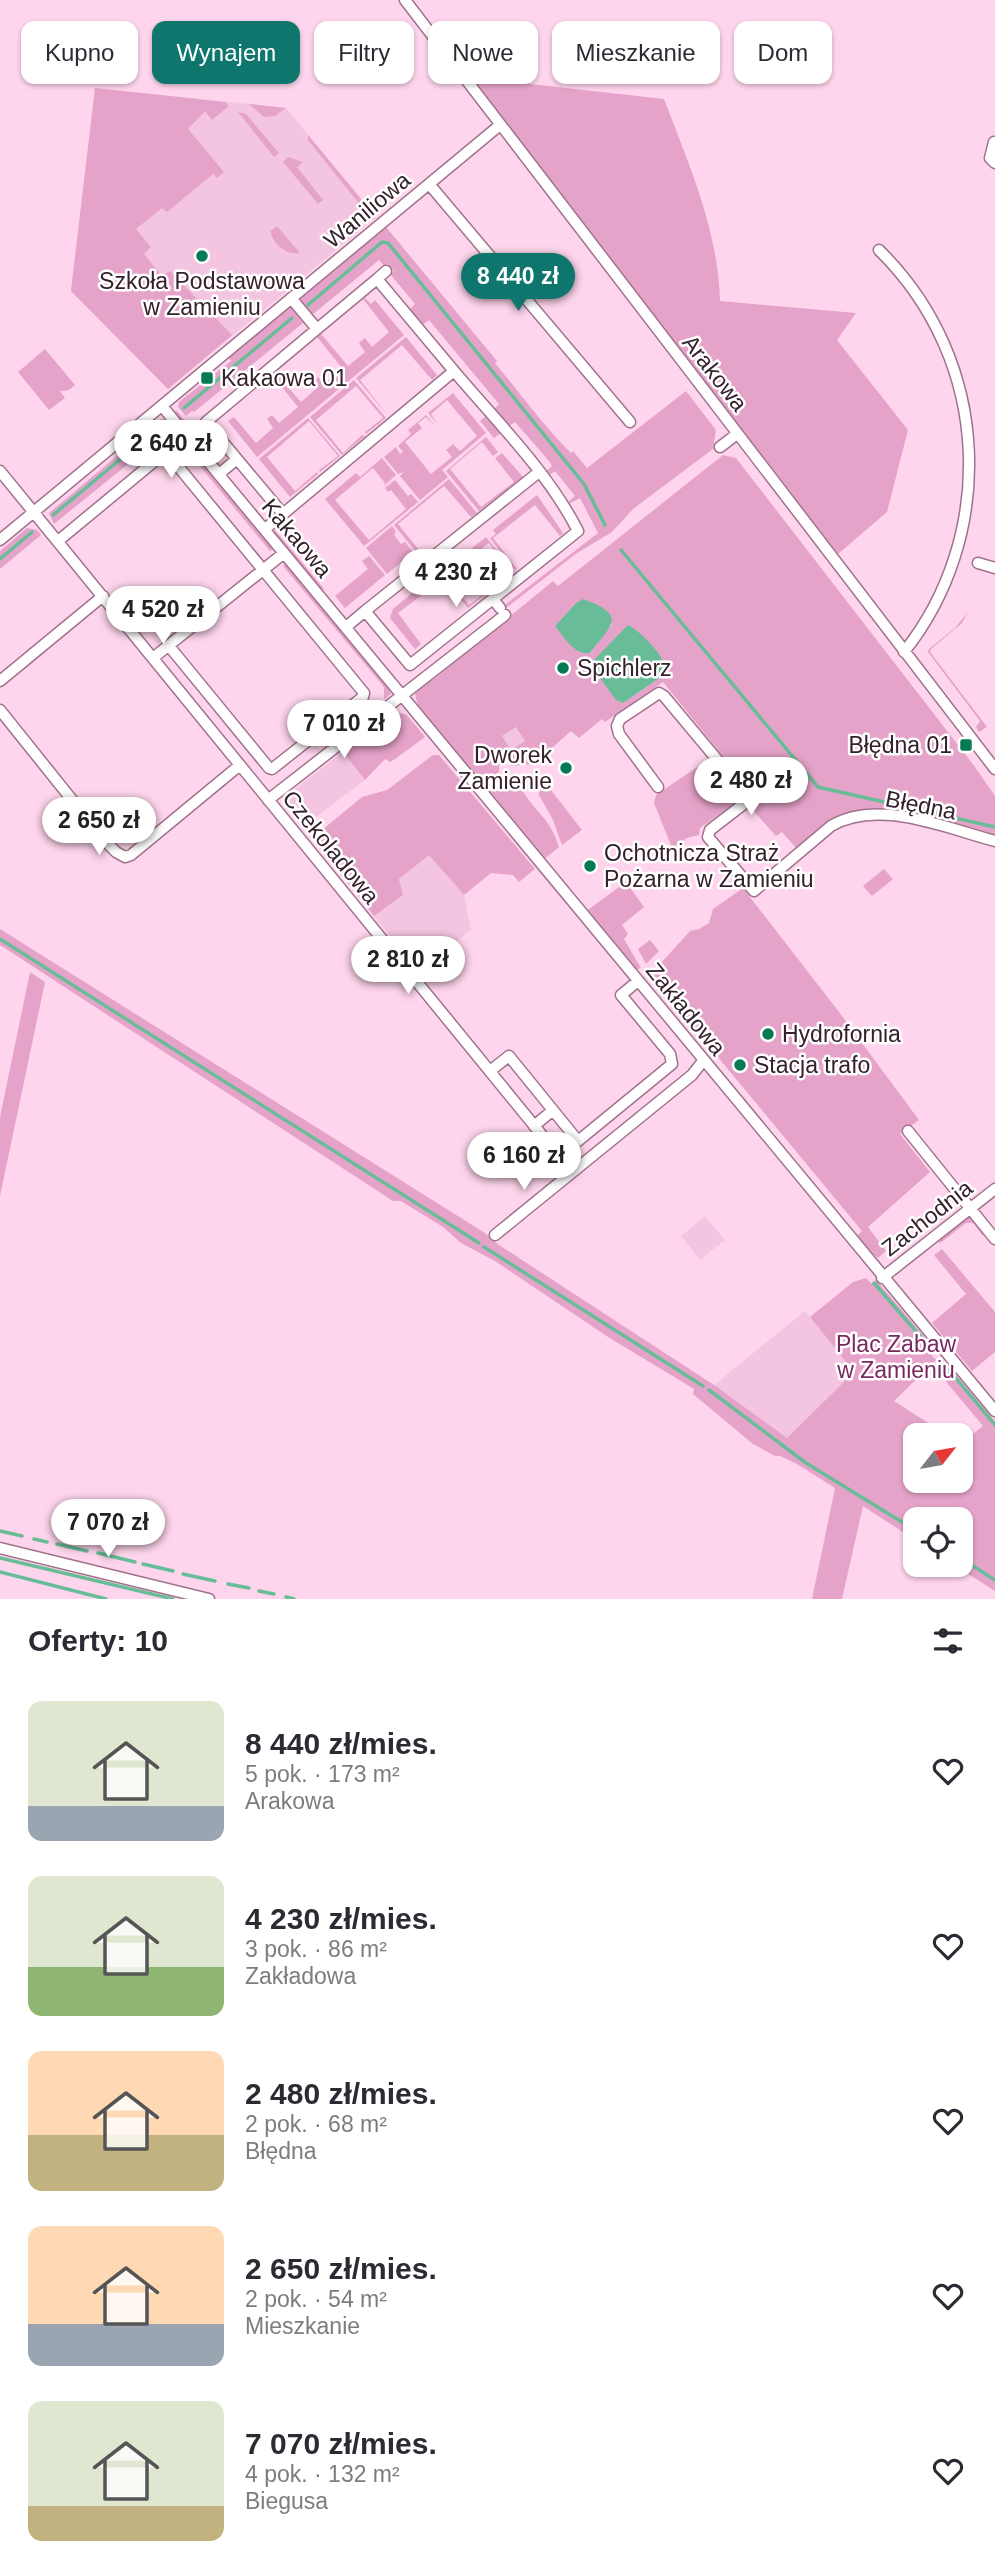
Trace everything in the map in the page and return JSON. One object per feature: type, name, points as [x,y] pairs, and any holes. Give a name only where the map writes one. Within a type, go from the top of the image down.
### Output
[{"type":"street","name":"Arakowa","points":[[404,0],[995,769]]},
{"type":"street","name":"Waniliowa","points":[[0,541],[500,125]]},
{"type":"street","points":[[993,161],[995,142]]},
{"type":"street","points":[[429,184],[630,422]]},
{"type":"street","points":[[879,250],[927,306],[966,373]]},
{"type":"street","points":[[283,514],[206,422],[386,271]]},
{"type":"street","points":[[365,611],[410,665],[578,531],[565,504],[377,279]]},
{"type":"street","points":[[291,298],[317,329]]},
{"type":"street","points":[[265,529],[454,371]]},
{"type":"street","name":"Kakaowa","points":[[162,406],[401,696]]},
{"type":"street","points":[[720,447],[737,434]]},
{"type":"street","points":[[58,541],[162,455],[168,454],[363,690],[363,697],[272,769],[169,646]]},
{"type":"street","points":[[219,474],[237,459]]},
{"type":"street","name":"Czekoladowa","points":[[0,471],[572,1172]]},
{"type":"street","points":[[346,627],[539,472]]},
{"type":"street","points":[[153,658],[284,553]]},
{"type":"street","points":[[971,575],[979,559],[995,568]]},
{"type":"street","points":[[0,681],[103,596]]},
{"type":"street","points":[[268,800],[503,612],[493,599]]},
{"type":"street","points":[[904,652],[939,620]]},
{"type":"street","name":"Błędna","points":[[658,786],[618,734],[617,726],[620,719],[659,693],[745,793],[745,803],[710,830],[708,837],[754,891],[831,827],[846,819],[882,814],[903,817],[995,841]]},
{"type":"street","name":"Zakładowa","points":[[401,696],[995,1411]]},
{"type":"street","points":[[0,710],[105,841],[116,852],[125,856],[131,855],[240,765]]},
{"type":"street","points":[[322,729],[335,747]]},
{"type":"street","points":[[233,756],[248,743]]},
{"type":"street","points":[[490,1071],[509,1056],[578,1142],[672,1064],[670,1054],[621,995],[638,981]]},
{"type":"street","points":[[495,1235],[692,1075],[703,1061]]},
{"type":"street","points":[[534,1126],[553,1110]]},
{"type":"street","points":[[908,1131],[995,1238]]},
{"type":"street","name":"Zachodnia","points":[[882,1278],[995,1189]]},
{"type":"street","points":[[0,1548],[209,1599]]},
{"type":"shaded area","name":"Szkoła Podstawowa w Zamieniu","points":[[95,88],[286,108],[376,217],[168,389],[71,291]]},
{"type":"shaded area","points":[[583,599],[606,610],[612,622],[590,653],[575,649],[555,626]]},
{"type":"shaded area","points":[[628,625],[652,645],[668,672],[623,703],[616,700],[590,664]]},
{"type":"shaded area","points":[[516,727],[525,741],[511,750],[502,736]]},
{"type":"shaded area","points":[[343,752],[365,780],[304,826],[286,804],[286,796]]},
{"type":"shaded area","points":[[429,854],[464,895],[471,930],[444,951],[438,944],[414,964],[374,916],[403,895],[399,879]]},
{"type":"shaded area","points":[[705,1216],[725,1240],[700,1260],[681,1236]]},
{"type":"shaded area","points":[[805,1311],[854,1372],[787,1439],[714,1385]]},
{"type":"green space","points":[[475,84],[531,84],[664,99],[708,223],[718,274],[720,301],[856,313],[837,340],[908,430],[887,512],[838,554]]},
{"type":"green space","points":[[95,88],[225,102],[229,106],[212,120],[205,111],[188,129],[224,172],[217,178],[213,174],[167,212],[162,208],[136,229],[151,247],[144,254],[162,276],[170,271],[232,335],[168,389],[71,291]]},
{"type":"green space","points":[[249,104],[286,108],[275,116],[264,117]]},
{"type":"green space","points":[[238,112],[246,114],[279,153],[274,157]]},
{"type":"green space","points":[[308,135],[376,217],[372,220],[308,140]]},
{"type":"green space","points":[[288,157],[303,162],[297,167],[323,200],[318,204],[283,162]]},
{"type":"green space","points":[[277,226],[300,253],[285,251],[277,245],[270,231]]},
{"type":"green space","points":[[386,227],[497,361],[495,363],[541,420],[587,468],[686,391],[716,430],[714,442],[717,446],[633,509],[612,532],[577,553],[506,608],[502,607],[598,533],[580,498],[569,504],[575,496],[555,471],[548,476],[545,472],[552,466],[549,461],[515,422],[508,427],[493,410],[499,404],[429,320],[422,325],[409,310],[415,304],[390,274],[394,271],[388,264],[384,266],[379,260],[312,315],[299,300]]},
{"type":"green space","points":[[363,299],[371,304],[375,300],[404,335],[257,457],[228,421],[234,417],[256,443],[273,428],[267,419],[272,415],[279,423],[298,407],[272,375],[275,372],[301,402],[317,388],[312,382],[318,377],[324,384],[342,368],[317,337],[321,334],[348,366],[365,352],[359,343],[365,338],[372,347],[389,332]]},
{"type":"green space","points":[[290,306],[303,323],[186,416],[178,407],[179,402],[231,361],[228,357]]},
{"type":"green space","points":[[406,337],[437,375],[432,380],[402,345],[360,380],[388,416],[356,378]]},
{"type":"green space","points":[[45,349],[75,385],[69,390],[60,391],[65,398],[49,410],[18,372]]},
{"type":"green space","points":[[354,380],[386,418],[366,434],[365,432],[383,418],[356,386],[316,420],[343,453],[362,435],[365,436],[342,455],[310,417]]},
{"type":"green space","points":[[453,393],[486,433],[442,470],[448,477],[420,500],[400,476],[404,472],[398,474],[384,457],[396,447],[400,454],[403,452],[398,446],[411,434],[408,430],[426,415],[435,426],[426,417],[418,423],[422,428],[405,442],[431,474],[452,457],[446,450],[453,444],[460,451],[477,436],[447,400],[431,414],[437,424],[428,413]]},
{"type":"green space","points":[[176,410],[221,465],[217,464],[175,414]]},
{"type":"green space","points":[[486,416],[501,433],[494,438],[480,421]]},
{"type":"green space","points":[[308,418],[340,456],[320,472],[319,470],[338,456],[309,421],[267,457],[295,491],[317,472],[318,474],[290,497],[259,459]]},
{"type":"green space","points":[[161,419],[165,419],[172,427],[273,549],[270,551],[170,430],[54,524],[49,513]]},
{"type":"green space","points":[[486,437],[498,452],[493,456],[482,442],[450,469],[481,507],[514,482],[495,458],[502,453],[523,477],[479,511],[446,471]]},
{"type":"green space","points":[[723,455],[736,458],[995,796],[995,837],[859,813],[830,821],[796,848],[782,832],[776,836],[750,807],[755,796],[663,682],[605,722],[602,719],[579,738],[571,731],[534,764],[511,766],[503,757],[499,761],[499,772],[479,784],[462,764],[452,746],[418,706],[415,694],[420,687],[434,679],[553,581],[558,586]],"holes":[[[575,604],[612,624],[590,653],[555,626]],[[638,632],[668,672],[623,703]],[[516,727],[525,741],[511,750],[502,736]]]},
{"type":"green space","points":[[382,458],[396,475],[384,486],[385,483],[373,468],[335,500],[369,540],[406,509],[391,490],[388,492],[385,488],[395,480],[408,496],[411,494],[418,502],[364,546],[325,499],[356,473],[360,477]]},
{"type":"green space","points":[[449,479],[477,513],[471,517],[444,486],[398,524],[423,555],[420,557],[394,525]]},
{"type":"green space","points":[[537,495],[563,533],[560,536],[535,505],[493,538],[517,569],[515,570],[490,538],[496,534],[493,530]]},
{"type":"green space","points":[[392,526],[396,532],[394,535],[401,544],[405,542],[413,552],[387,574],[366,548]]},
{"type":"green space","points":[[27,528],[37,530],[41,535],[0,569],[0,551]]},
{"type":"green space","points":[[274,529],[325,590],[319,587],[275,535]]},
{"type":"green space","points":[[486,537],[513,572],[468,608],[440,572],[464,554],[467,559],[445,576],[469,605],[485,593],[483,589],[490,583],[493,586],[511,572],[489,543],[470,557],[467,552]]},
{"type":"green space","points":[[369,556],[385,575],[345,608],[335,596],[368,569],[362,561]]},
{"type":"green space","points":[[285,564],[389,688],[391,694],[384,699],[384,687],[283,566]]},
{"type":"green space","points":[[430,578],[434,583],[443,579],[398,613],[421,644],[415,649],[390,618],[393,609]]},
{"type":"green space","points":[[968,612],[962,623],[930,652],[987,727],[979,732],[976,727],[980,721],[928,652],[929,649],[955,628]]},
{"type":"green space","points":[[394,713],[406,714],[425,737],[390,762],[385,759],[365,780],[343,752]]},
{"type":"green space","points":[[433,755],[439,755],[535,869],[519,882],[513,875],[491,873],[464,895],[429,855],[399,879],[403,895],[374,916],[319,847],[316,835],[362,797],[387,790]]},
{"type":"green space","points":[[709,759],[738,793],[738,801],[700,828],[699,835],[687,838],[672,848],[654,803],[656,795]]},
{"type":"green space","points":[[509,775],[549,824],[556,838],[559,847],[542,861],[487,794],[492,785]]},
{"type":"green space","points":[[547,785],[582,830],[562,845],[553,820],[539,795]]},
{"type":"green space","points":[[884,869],[893,879],[872,896],[863,886]]},
{"type":"green space","points":[[626,882],[644,907],[622,925],[628,934],[624,939],[641,968],[633,971],[585,912]]},
{"type":"green space","points":[[743,888],[919,1120],[900,1134],[930,1172],[868,1227],[886,1251],[878,1258],[857,1236],[862,1231],[650,975],[690,931],[709,923],[713,909]]},
{"type":"green space","name":"Plac Zabaw w Zamieniu","points":[[0,929],[485,1233],[499,1245],[714,1385],[787,1438],[854,1372],[810,1317],[853,1282],[866,1278],[872,1284],[876,1280],[930,1343],[926,1349],[936,1360],[894,1401],[928,1423],[903,1423],[903,1493],[973,1493],[973,1434],[983,1426],[947,1383],[944,1370],[951,1369],[995,1421],[995,1591],[973,1577],[973,1507],[903,1507],[903,1532],[863,1506],[842,1599],[812,1599],[835,1488],[797,1464],[753,1444],[693,1394],[694,1389],[608,1337],[495,1261],[461,1243],[443,1227],[401,1201],[393,1201],[0,945]]},
{"type":"green space","points":[[650,940],[659,951],[646,964],[638,949]]},
{"type":"green space","points":[[30,972],[45,982],[0,1196],[0,1117]]},
{"type":"green space","points":[[968,1217],[972,1218],[985,1234],[983,1236],[973,1223],[966,1223],[939,1244],[940,1238]]},
{"type":"green space","points":[[942,1249],[995,1312],[995,1352],[972,1371],[932,1323],[966,1294],[934,1255]]},
{"type":"waterway","points":[[308,305],[382,242],[388,243],[584,484],[605,525]]},
{"type":"waterway","points":[[184,408],[292,318]]},
{"type":"waterway","points":[[53,515],[163,424]]},
{"type":"waterway","points":[[0,559],[32,532]]},
{"type":"waterway","points":[[621,550],[818,787],[995,827]]},
{"type":"waterway","points":[[0,939],[479,1243]]},
{"type":"waterway","points":[[484,1247],[703,1386]]},
{"type":"waterway","points":[[874,1283],[927,1344]]},
{"type":"waterway","points":[[949,1370],[995,1425]]},
{"type":"waterway","points":[[709,1390],[806,1463],[903,1523]]},
{"type":"waterway","points":[[0,1531],[22,1536]]},
{"type":"waterway","points":[[34,1539],[47,1542]]},
{"type":"waterway","points":[[57,1544],[87,1551]]},
{"type":"waterway","points":[[98,1553],[135,1562]]},
{"type":"waterway","points":[[0,1558],[173,1599]]},
{"type":"waterway","points":[[143,1564],[173,1571]]},
{"type":"waterway","points":[[973,1566],[995,1580]]},
{"type":"waterway","points":[[0,1572],[106,1599]]},
{"type":"waterway","points":[[183,1574],[215,1581]]},
{"type":"waterway","points":[[228,1584],[249,1588]]},
{"type":"waterway","points":[[259,1591],[274,1594]]},
{"type":"waterway","points":[[286,1597],[294,1599]]},
{"type":"place","name":"Szkoła Podstawowa w Zamieniu","points":[[202,256]]},
{"type":"place","name":"Kakaowa 01","points":[[207,378]]},
{"type":"place","name":"Spichlerz","points":[[563,668]]},
{"type":"place","name":"Błędna 01","points":[[966,745]]},
{"type":"place","name":"Dworek Zamienie","points":[[566,768]]},
{"type":"place","name":"Ochotnicza Straż Pożarna w Zamieniu","points":[[590,866]]},
{"type":"place","name":"Hydrofornia","points":[[768,1034]]},
{"type":"place","name":"Stacja trafo","points":[[740,1065]]}]
